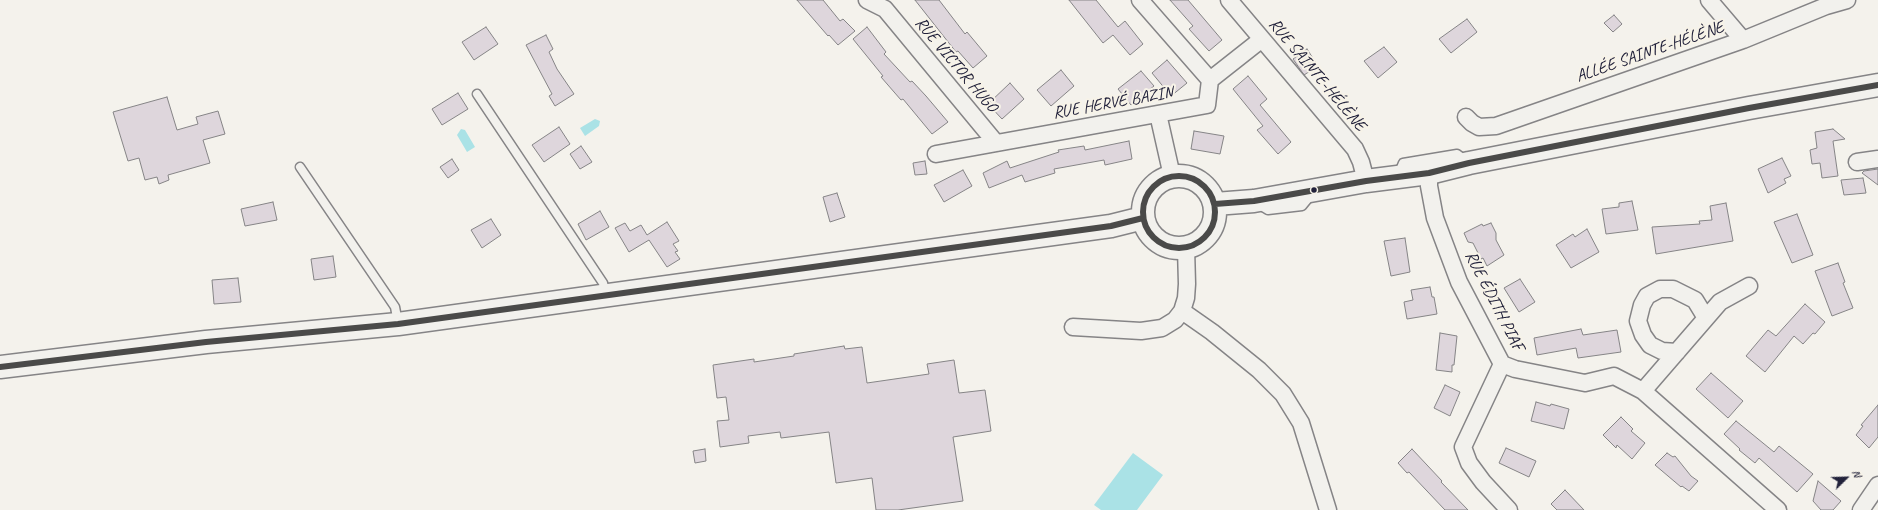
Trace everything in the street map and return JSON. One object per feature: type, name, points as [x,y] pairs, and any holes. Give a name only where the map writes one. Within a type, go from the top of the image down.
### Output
[{"type":"main road","points":[[1215,204],[1254,201],[1366,181],[1429,172],[1749,108],[1878,85]]},
{"type":"main road","points":[[1172,176],[1184,176],[1199,182],[1211,194],[1215,204],[1216,216],[1210,232],[1197,244],[1186,248],[1169,247],[1154,238],[1147,229],[1143,218],[1143,206],[1150,191],[1162,180],[1172,176]]},
{"type":"main road","points":[[0,367],[206,342],[398,324],[1103,227],[1143,218]]},
{"type":"street","name":"RUE VICTOR HUGO","points":[[866,0],[884,9],[996,143]]},
{"type":"street","points":[[1140,0],[1210,80],[1262,39]]},
{"type":"street","name":"RUE SAINTE-HÉLÈNE","points":[[1229,0],[1355,149],[1361,162],[1366,181]]},
{"type":"street","points":[[1709,0],[1743,40]]},
{"type":"street","name":"ALLÉE SAINTE-HÉLÈNE","points":[[1466,117],[1479,127],[1496,126],[1743,40],[1826,6],[1847,0]]},
{"type":"street","name":"RUE HERVÉ BAZIN","points":[[936,154],[1207,105],[1210,80]]},
{"type":"street","points":[[1158,114],[1172,176]]},
{"type":"street","points":[[1857,162],[1878,159]]},
{"type":"street","name":"RUE ÉDITH PIAF","points":[[1429,172],[1429,186],[1435,218],[1459,282],[1502,364],[1516,369],[1585,383],[1614,376],[1643,391],[1778,510]]},
{"type":"street","points":[[1073,326],[1141,331],[1162,328],[1175,320],[1182,311],[1187,284],[1186,248]]},
{"type":"street","points":[[1643,391],[1720,302],[1749,286]]},
{"type":"street","points":[[1677,352],[1662,351],[1650,345],[1643,336],[1638,321],[1642,305],[1647,296],[1660,288],[1673,289],[1695,300],[1706,318]]},
{"type":"street","points":[[1182,311],[1212,332],[1259,370],[1283,394],[1301,423],[1328,510]]},
{"type":"street","points":[[1502,364],[1463,447],[1469,463],[1483,482],[1509,510]]},
{"type":"street","points":[[1862,510],[1878,485]]},
{"type":"lane","points":[[477,94],[603,283],[606,295]]},
{"type":"lane","points":[[1397,176],[1403,163],[1457,154],[1469,163]]},
{"type":"lane","points":[[300,168],[395,307],[398,324]]},
{"type":"water","points":[[595,119],[600,121],[599,126],[585,136],[580,128]]},
{"type":"water","points":[[461,129],[465,130],[475,147],[467,152],[457,135]]},
{"type":"water","points":[[1133,453],[1163,475],[1137,510],[1101,510],[1094,505]]},
{"type":"building","points":[[797,0],[823,0],[840,21],[843,19],[855,31],[838,45],[829,35],[828,36]]},
{"type":"building","points":[[915,0],[939,0],[965,34],[967,32],[987,56],[973,68],[958,51],[956,52]]},
{"type":"building","points":[[1069,0],[1096,0],[1118,27],[1125,21],[1143,44],[1130,55],[1113,35],[1103,43]]},
{"type":"building","points":[[1170,0],[1188,0],[1222,40],[1209,51],[1189,29],[1193,26]]},
{"type":"building","points":[[1614,15],[1622,24],[1613,32],[1604,23]]},
{"type":"building","points":[[1467,19],[1477,32],[1451,53],[1439,39]]},
{"type":"building","points":[[486,27],[498,44],[474,60],[462,42]]},
{"type":"building","points":[[867,27],[886,52],[884,54],[910,82],[912,81],[948,122],[932,134],[903,99],[901,100],[881,77],[883,76],[853,39]]},
{"type":"building","points":[[546,35],[553,49],[549,52],[557,69],[574,94],[555,106],[549,96],[552,94],[526,45]]},
{"type":"building","points":[[1384,47],[1397,62],[1378,78],[1364,61]]},
{"type":"building","points":[[1307,49],[1318,66],[1304,75],[1293,59]]},
{"type":"building","points":[[1167,60],[1187,83],[1171,96],[1152,73]]},
{"type":"building","points":[[1061,70],[1074,86],[1051,106],[1037,90]]},
{"type":"building","points":[[1141,71],[1154,86],[1131,105],[1118,89]]},
{"type":"building","points":[[1248,76],[1267,99],[1260,105],[1291,142],[1278,154],[1257,130],[1263,126],[1233,89]]},
{"type":"building","points":[[1010,83],[1024,99],[1002,119],[988,104]]},
{"type":"building","points":[[458,93],[468,109],[442,125],[432,109]]},
{"type":"building","points":[[167,97],[177,130],[198,124],[196,117],[218,111],[225,134],[203,140],[210,163],[168,175],[169,180],[159,184],[157,177],[145,180],[139,158],[128,161],[113,112]]},
{"type":"building","points":[[559,127],[570,144],[544,162],[532,145]]},
{"type":"building","points":[[1833,129],[1845,139],[1833,141],[1838,176],[1822,178],[1820,163],[1812,164],[1810,150],[1817,148],[1815,132]]},
{"type":"building","points":[[1194,131],[1224,136],[1220,154],[1191,149]]},
{"type":"building","points":[[1129,141],[1132,159],[1105,165],[1104,160],[1054,169],[1055,173],[1025,182],[1022,175],[989,188],[983,173],[1007,161],[1010,168],[1059,152],[1058,150],[1084,146],[1085,150]]},
{"type":"building","points":[[581,146],[592,162],[580,169],[570,154]]},
{"type":"building","points":[[1782,158],[1791,176],[1784,179],[1786,183],[1768,193],[1758,169]]},
{"type":"building","points":[[452,159],[459,170],[448,178],[440,167]]},
{"type":"building","points":[[925,161],[927,174],[915,175],[913,163]]},
{"type":"building","points":[[1878,169],[1878,185],[1862,173],[1864,171]]},
{"type":"building","points":[[963,170],[972,186],[944,202],[934,185]]},
{"type":"building","points":[[1863,178],[1866,193],[1844,195],[1841,180]]},
{"type":"building","points":[[837,193],[845,217],[830,222],[823,197]]},
{"type":"building","points":[[1632,201],[1638,230],[1606,234],[1602,209],[1619,207],[1619,203]]},
{"type":"building","points":[[273,202],[277,220],[245,226],[241,209]]},
{"type":"building","points":[[1726,203],[1733,241],[1656,254],[1652,227],[1700,224],[1699,221],[1712,220],[1710,206]]},
{"type":"building","points":[[600,211],[609,227],[586,240],[578,224]]},
{"type":"building","points":[[1797,214],[1813,255],[1792,263],[1774,222]]},
{"type":"building","points":[[491,219],[501,235],[482,248],[471,230]]},
{"type":"building","points":[[667,222],[679,241],[673,244],[678,251],[675,252],[680,259],[667,267],[649,240],[629,252],[615,228],[625,223],[630,231],[641,225],[647,235]]},
{"type":"building","points":[[1491,223],[1496,233],[1496,240],[1504,255],[1487,266],[1483,258],[1481,259],[1473,243],[1468,242],[1464,233],[1482,224],[1483,226]]},
{"type":"building","points":[[1587,229],[1599,252],[1571,268],[1556,245],[1573,234],[1575,237]]},
{"type":"building","points":[[1405,238],[1410,272],[1391,276],[1384,241]]},
{"type":"building","points":[[333,256],[336,277],[314,280],[311,259]]},
{"type":"building","points":[[1838,263],[1845,282],[1843,283],[1853,308],[1832,316],[1815,271]]},
{"type":"building","points":[[238,278],[241,302],[214,304],[212,280]]},
{"type":"building","points":[[1520,279],[1535,302],[1519,312],[1504,288]]},
{"type":"building","points":[[1430,287],[1432,297],[1434,297],[1437,314],[1407,319],[1404,302],[1413,300],[1411,290]]},
{"type":"building","points":[[1805,304],[1825,322],[1815,334],[1813,333],[1803,344],[1794,336],[1765,372],[1746,356],[1768,330],[1776,336]]},
{"type":"building","points":[[1581,329],[1583,335],[1617,330],[1621,352],[1578,358],[1576,348],[1537,355],[1534,338]]},
{"type":"building","points":[[1440,333],[1457,336],[1452,372],[1436,370]]},
{"type":"building","points":[[844,346],[845,349],[862,347],[867,383],[929,374],[927,364],[954,360],[959,393],[985,390],[991,431],[953,437],[963,501],[898,510],[876,510],[872,478],[836,483],[829,432],[781,438],[780,432],[748,436],[749,443],[720,447],[717,421],[729,420],[726,397],[717,398],[713,365],[754,359],[754,362]]},
{"type":"building","points":[[1711,373],[1743,401],[1728,418],[1696,389]]},
{"type":"building","points":[[1445,385],[1460,392],[1450,416],[1434,408]]},
{"type":"building","points":[[1536,402],[1569,409],[1564,429],[1531,421]]},
{"type":"building","points":[[1878,405],[1878,437],[1869,448],[1856,435],[1863,426],[1861,425]]},
{"type":"building","points":[[1621,417],[1633,429],[1631,431],[1645,443],[1632,459],[1617,445],[1616,448],[1603,435]]},
{"type":"building","points":[[1736,421],[1774,452],[1779,446],[1813,474],[1797,492],[1759,458],[1755,463],[1739,450],[1740,449],[1724,434]]},
{"type":"building","points":[[1506,448],[1536,461],[1529,477],[1499,463]]},
{"type":"building","points":[[705,449],[706,461],[695,463],[693,451]]},
{"type":"building","points":[[1412,449],[1468,510],[1445,510],[1409,472],[1407,473],[1398,463]]},
{"type":"building","points":[[1667,453],[1673,457],[1675,456],[1691,476],[1698,481],[1689,491],[1682,486],[1681,487],[1655,465]]},
{"type":"building","points":[[1818,481],[1841,501],[1833,510],[1821,510],[1813,501]]},
{"type":"building","points":[[1565,490],[1584,510],[1557,510],[1551,504]]},
{"type":"transit line","points":[[1215,204],[1254,201],[1366,181],[1429,173],[1469,163],[1749,108],[1878,85]]},
{"type":"transit line","points":[[1172,176],[1186,176],[1193,178],[1205,186],[1213,198],[1215,212],[1213,226],[1205,238],[1193,246],[1186,248],[1172,248],[1165,246],[1153,238],[1145,226],[1143,219],[1143,205],[1145,198],[1153,186],[1165,178],[1172,176]]},
{"type":"transit line","points":[[0,367],[206,342],[398,324],[1111,226],[1143,218]]}]
